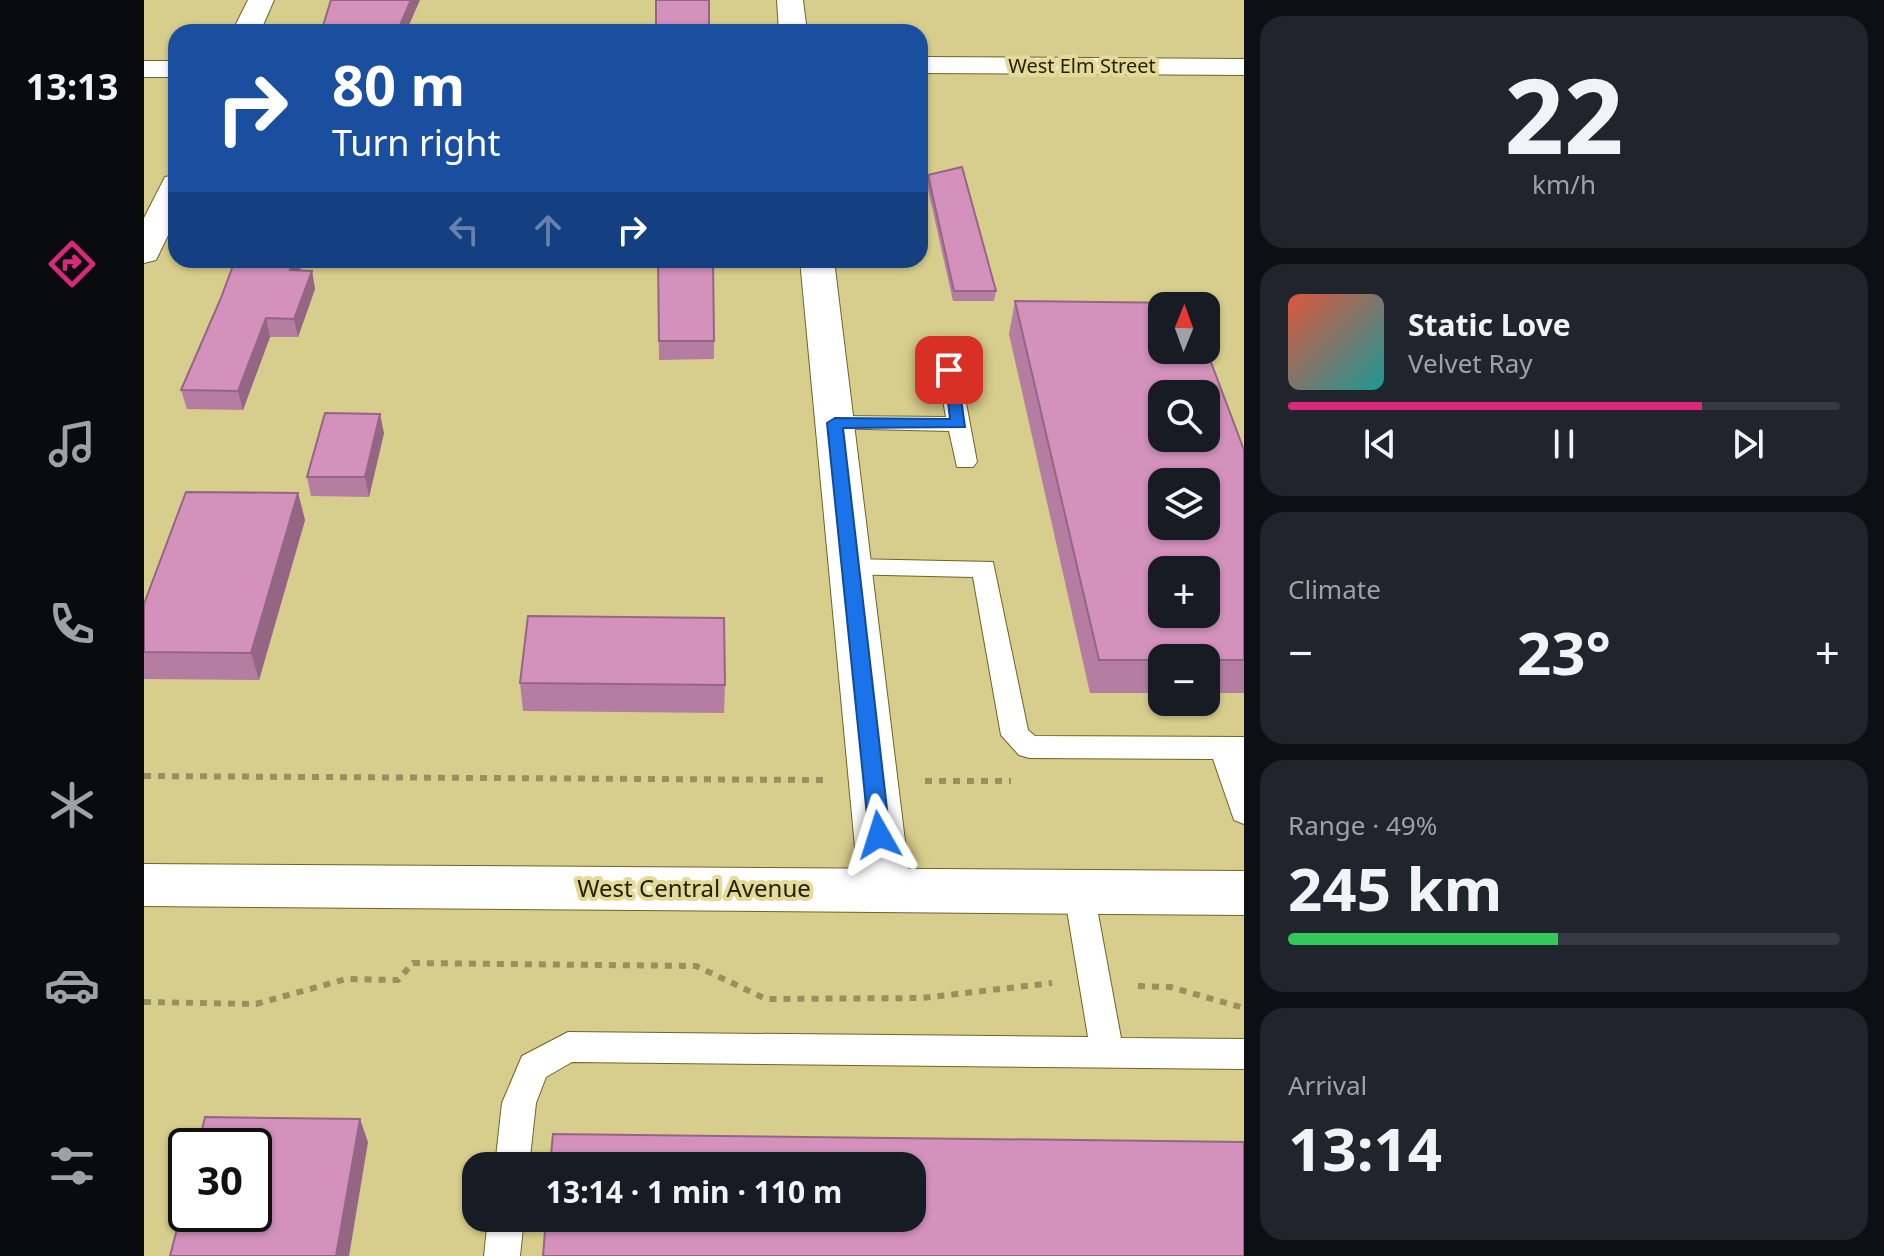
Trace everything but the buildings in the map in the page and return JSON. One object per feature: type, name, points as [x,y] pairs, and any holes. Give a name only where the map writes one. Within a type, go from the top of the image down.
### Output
[{"type":"street","points":[[250,24],[261,0]]},
{"type":"street","points":[[790,0],[792,24]]},
{"type":"street","name":"West Elm Street","points":[[928,65],[1244,67]]},
{"type":"street","points":[[144,69],[168,69]]},
{"type":"street","points":[[144,253],[168,201]]},
{"type":"street","points":[[818,268],[885,890]]},
{"type":"street","name":"West Central Avenue","points":[[144,885],[1244,893]]},
{"type":"lane","points":[[944,343],[965,462]]},
{"type":"lane","points":[[835,423],[959,424]]},
{"type":"lane","points":[[850,568],[984,568],[1015,735],[1029,747],[1234,748],[1244,812]]},
{"type":"lane","points":[[1079,892],[1107,1050]]},
{"type":"lane","points":[[514,1152],[519,1103],[534,1067],[568,1047],[1107,1050],[1244,1054]]},
{"type":"lane","points":[[502,1256],[505,1232]]},
{"type":"path","points":[[144,776],[1015,781]]},
{"type":"path","points":[[144,1002],[256,1004],[346,979],[398,980],[413,963],[696,966],[766,999],[922,998],[1038,983],[1170,987],[1244,1008]]},
{"type":"route","points":[[879,835],[835,423],[959,424],[949,370]]}]
